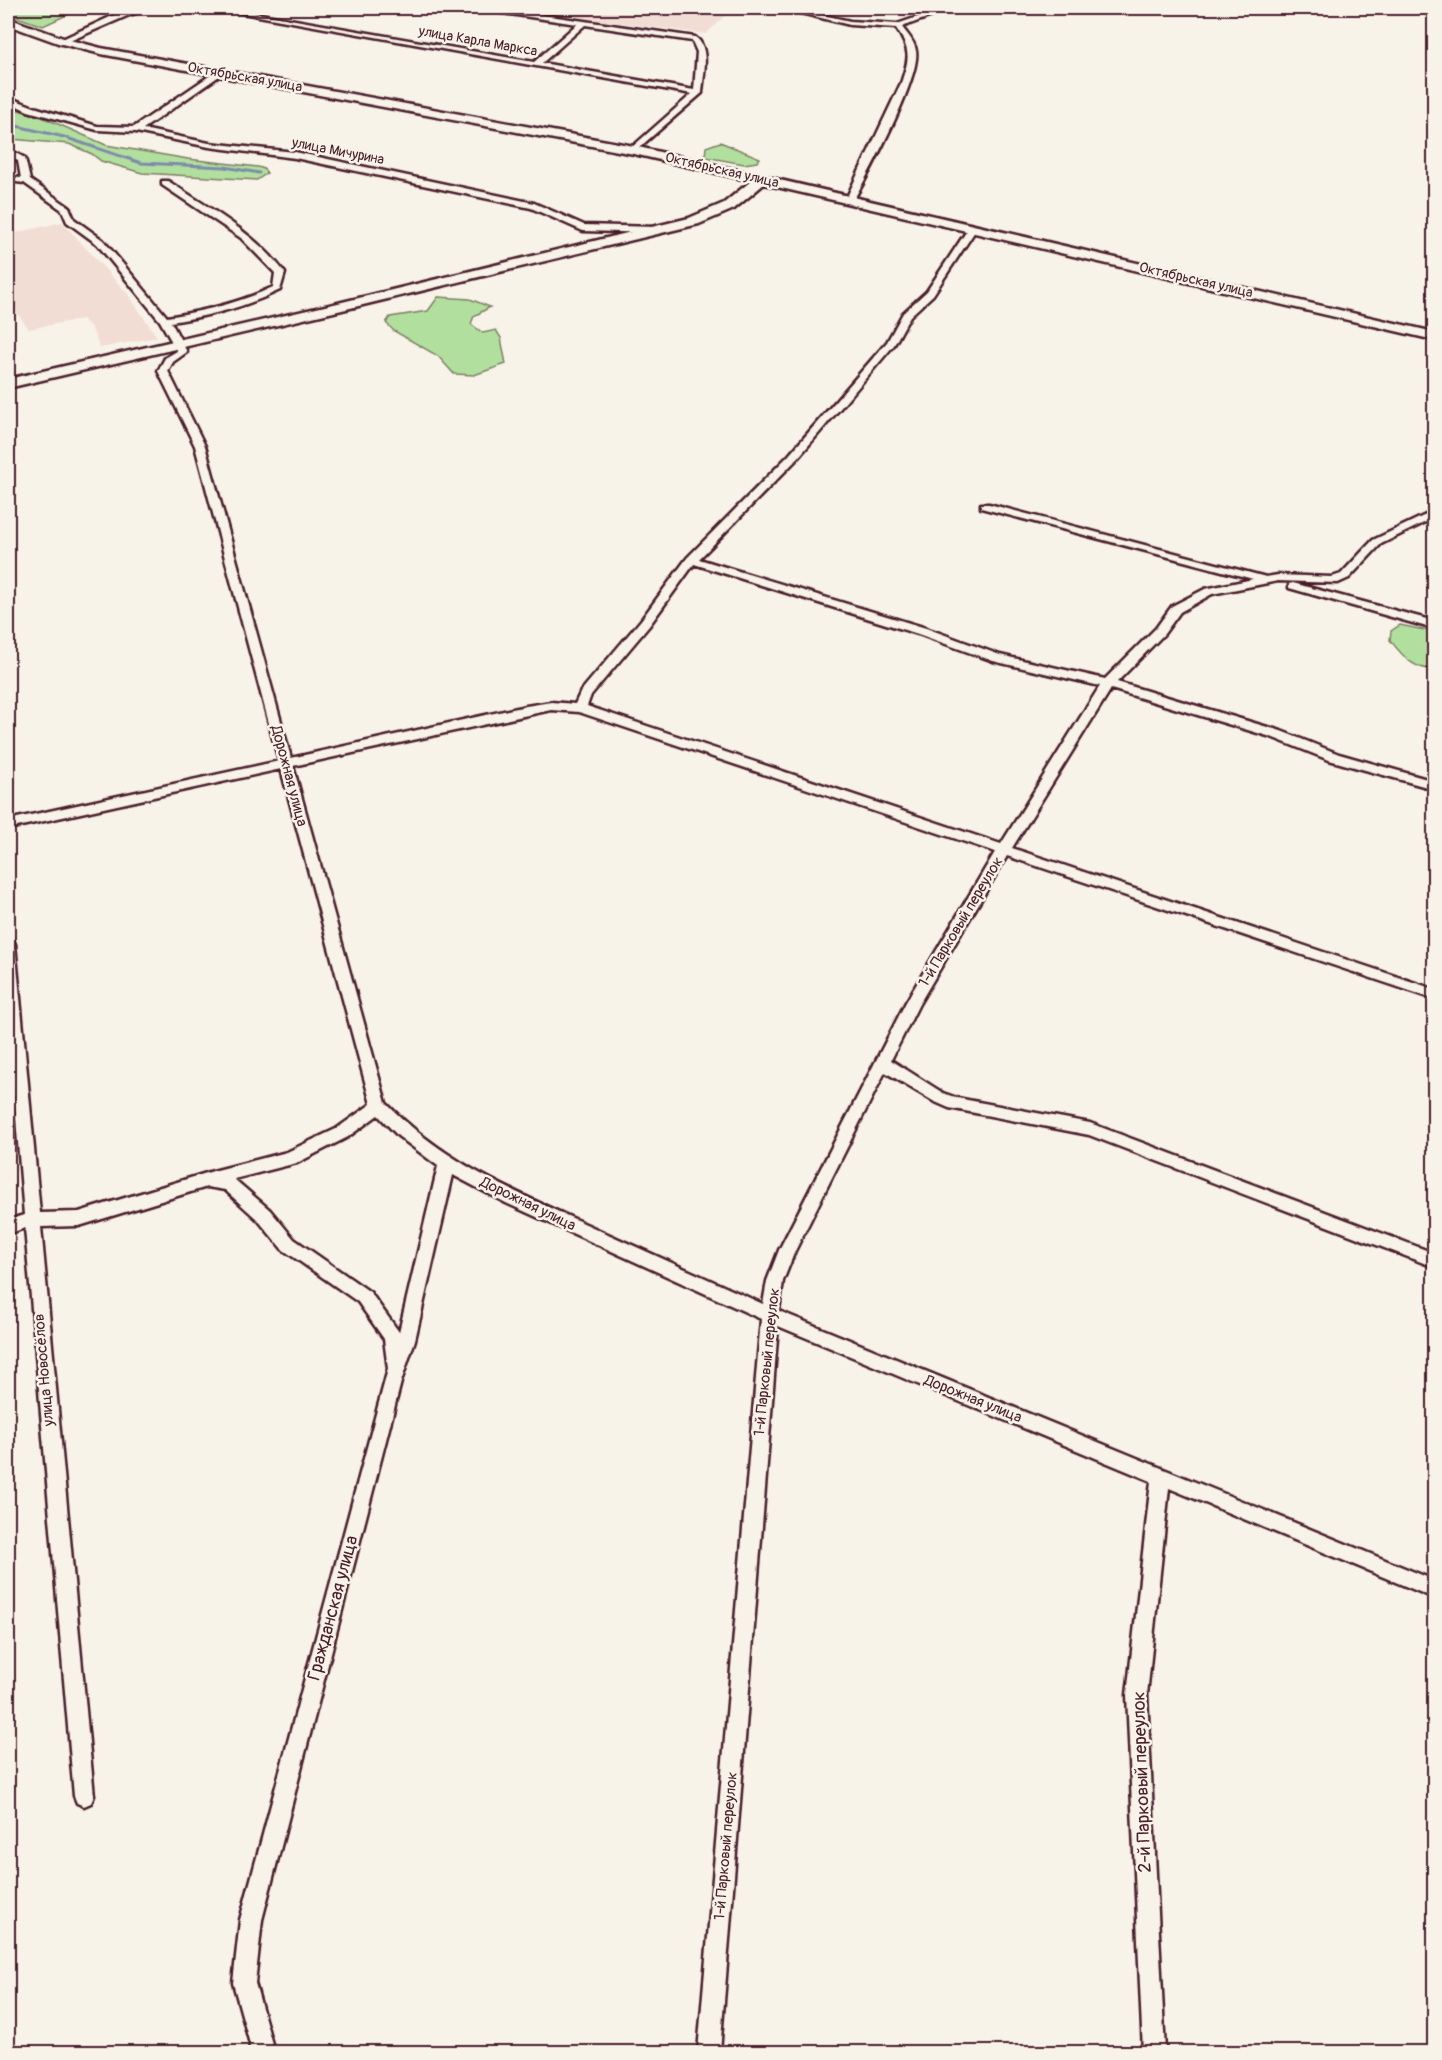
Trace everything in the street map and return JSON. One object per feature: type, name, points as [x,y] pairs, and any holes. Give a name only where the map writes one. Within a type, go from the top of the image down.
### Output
[{"type":"street","points":[[62,41],[124,14],[147,8]]},
{"type":"street","name":"улица Карла Маркса","points":[[218,8],[698,93]]},
{"type":"street","points":[[482,8],[694,39],[701,52],[698,93],[634,150]]},
{"type":"street","points":[[784,8],[850,23],[898,26],[951,8]]},
{"type":"street","name":"Октябрьская улица","points":[[8,21],[62,41],[101,51],[634,150],[1434,336]]},
{"type":"street","points":[[535,65],[584,22]]},
{"type":"street","points":[[850,199],[903,87],[914,57],[913,50],[898,26]]},
{"type":"street","points":[[136,130],[220,72]]},
{"type":"street","name":"улица Мичурина","points":[[8,99],[31,109],[97,128],[136,130],[209,145],[295,155],[534,206],[583,228],[662,230]]},
{"type":"street","points":[[8,152],[22,160],[26,181]]},
{"type":"street","points":[[8,174],[24,168]]},
{"type":"street","points":[[8,179],[26,181],[66,209],[70,220],[100,242],[147,296],[178,343]]},
{"type":"street","points":[[8,383],[662,230],[716,213],[762,179]]},
{"type":"street","points":[[165,183],[219,219],[273,262],[280,273],[277,288],[261,297],[194,316],[165,321]]},
{"type":"street","points":[[580,708],[585,694],[645,623],[691,560],[793,457],[891,343],[906,315],[930,293],[973,228]]},
{"type":"street","name":"Дорожная улица","points":[[178,343],[182,352],[169,360],[163,371],[200,446],[379,1106],[404,1132],[447,1164],[512,1198],[770,1315],[1434,1590]]},
{"type":"street","points":[[985,506],[1434,625]]},
{"type":"street","points":[[1266,580],[1289,577],[1334,581],[1345,576],[1377,542],[1434,514]]},
{"type":"street","points":[[691,560],[922,631],[997,658],[1108,684],[1276,734],[1334,757],[1434,785]]},
{"type":"street","name":"1-й Парковый переулок","points":[[709,2052],[770,1315],[775,1281],[787,1250],[914,1002],[1003,851],[1108,684],[1160,631],[1176,609],[1209,591],[1266,580]]},
{"type":"street","points":[[8,825],[526,710],[551,706],[580,708],[1434,994]]},
{"type":"street","name":"улица Новосёлов","points":[[8,944],[30,1220],[84,1796]]},
{"type":"street","points":[[883,1063],[938,1097],[955,1104],[1090,1129],[1434,1260]]},
{"type":"street","points":[[8,1227],[30,1220],[79,1219],[207,1180],[291,1158],[342,1133],[379,1106]]},
{"type":"street","name":"Гражданская улица","points":[[260,2052],[261,2044],[244,1983],[251,1920],[392,1382],[408,1330],[447,1164]]},
{"type":"street","points":[[207,1180],[229,1184],[264,1215],[288,1244],[364,1297],[393,1337],[392,1382]]},
{"type":"street","name":"2-й Парковый переулок","points":[[1154,2052],[1137,1695],[1161,1476]]},
{"type":"shaded area","points":[[590,8],[733,8],[706,34],[573,17]]},
{"type":"shaded area","points":[[62,222],[128,294],[157,337],[100,348],[91,327],[82,319],[29,329],[8,301],[8,235]]},
{"type":"green space","points":[[8,8],[82,8],[43,26],[8,14]]},
{"type":"green space","points":[[8,107],[42,117],[106,145],[188,159],[258,167],[267,173],[257,180],[142,173],[101,161],[92,154],[69,144],[8,139]]},
{"type":"green space","points":[[720,142],[760,158],[757,162],[744,164],[705,157],[706,147]]},
{"type":"green space","points":[[438,297],[470,299],[490,307],[474,316],[471,324],[483,333],[496,330],[501,338],[506,364],[474,375],[454,374],[438,356],[394,331],[386,323],[390,317],[428,311]]},
{"type":"green space","points":[[1400,625],[1434,632],[1434,669],[1414,664],[1390,640],[1391,631]]},
{"type":"waterway","points":[[8,9],[19,8]]},
{"type":"waterway","points":[[8,124],[64,137],[141,163],[225,167],[259,173]]}]
